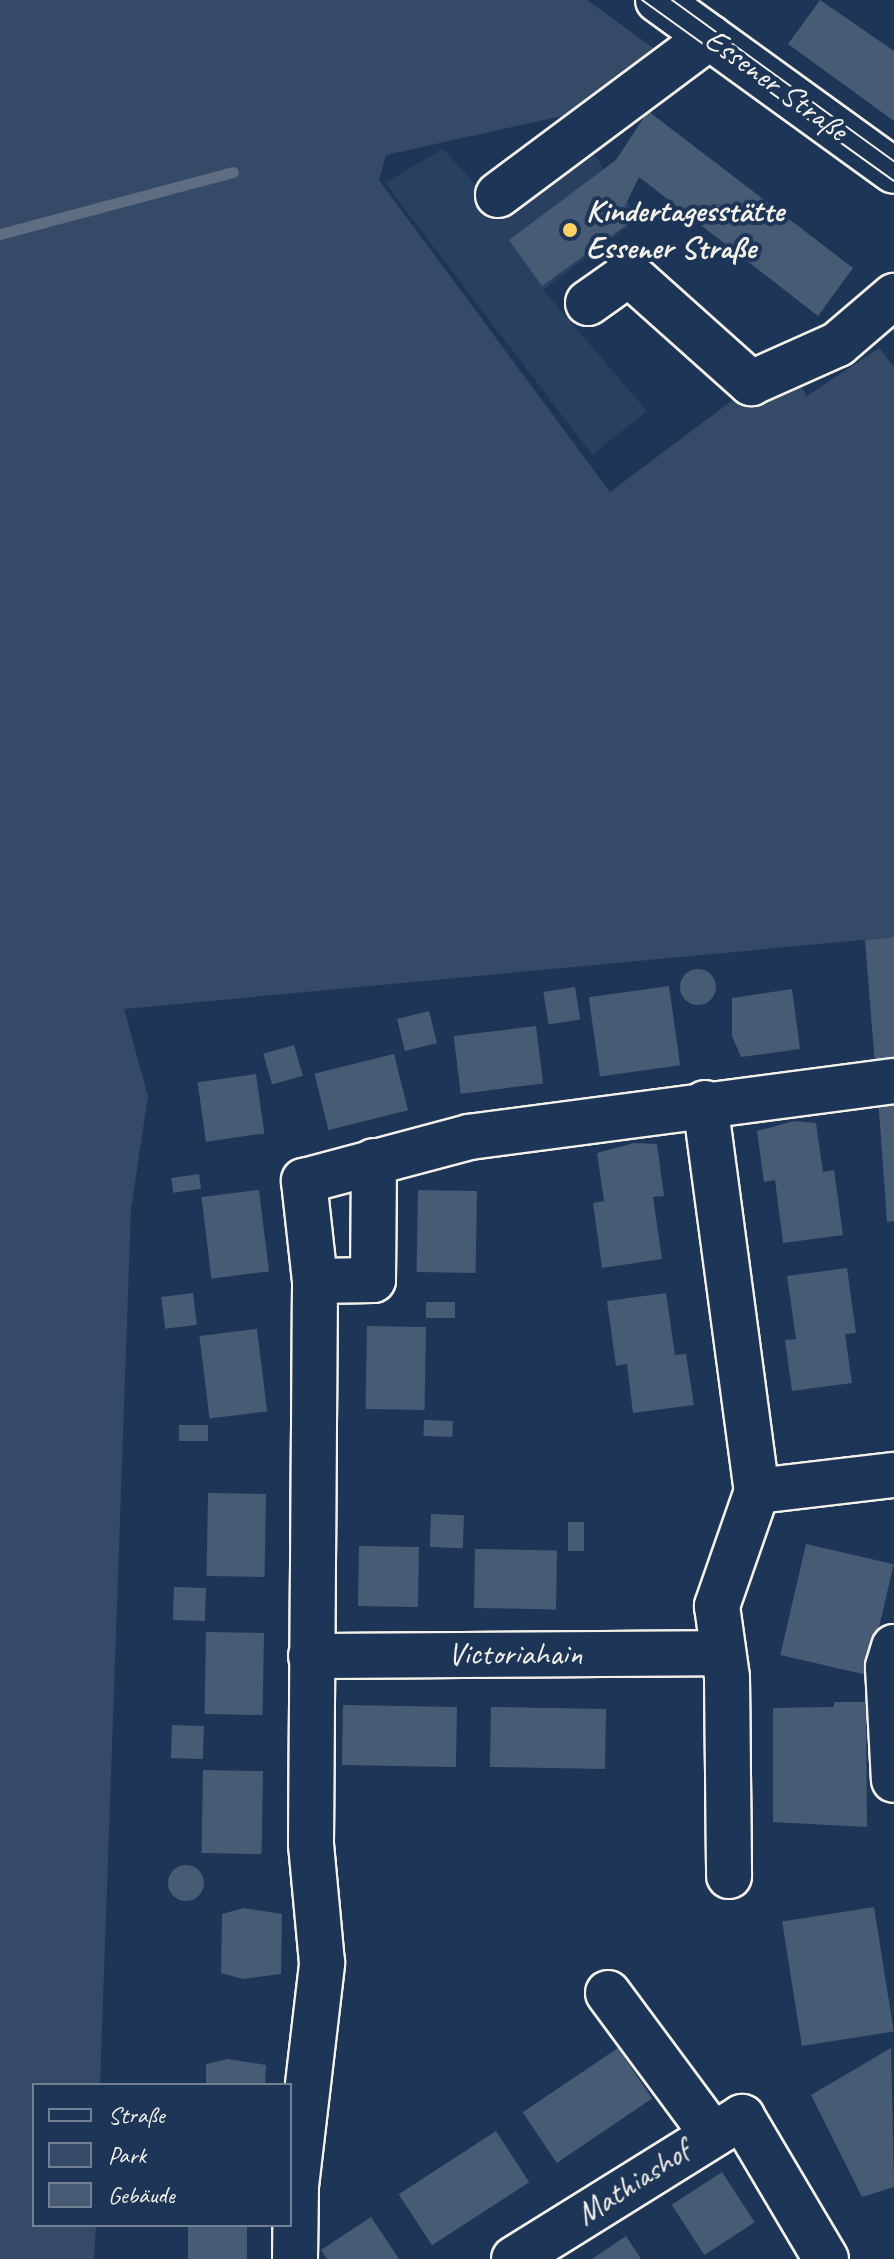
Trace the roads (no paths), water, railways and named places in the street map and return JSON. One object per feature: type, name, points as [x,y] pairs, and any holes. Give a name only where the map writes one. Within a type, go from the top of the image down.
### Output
[{"type":"street","name":"Essener Straße","points":[[658,0],[894,171]]},
{"type":"street","points":[[498,195],[710,37]]},
{"type":"street","points":[[588,303],[629,274],[751,383],[838,344],[894,296]]},
{"type":"street","points":[[295,2259],[296,2186],[319,2026],[311,1656],[315,1281],[304,1181],[469,1137],[705,1103],[894,1081]]},
{"type":"street","points":[[705,1103],[757,1491],[717,1606],[719,1653],[727,1677],[729,1876]]},
{"type":"street","points":[[315,1281],[373,1280],[374,1161]]},
{"type":"street","points":[[757,1491],[894,1475]]},
{"type":"street","points":[[894,1647],[888,1667],[894,1780]]},
{"type":"street","name":"Victoriahain","points":[[311,1656],[719,1653]]},
{"type":"street","name":"Mathiashof","points":[[608,1993],[711,2132]]},
{"type":"street","name":"Mathiashof","points":[[514,2259],[711,2132],[742,2117],[826,2259]]},
{"type":"waterway","points":[[0,234],[233,172]]},
{"type":"tram line","points":[[642,0],[894,181]]},
{"type":"tram line","points":[[672,0],[894,161]]},
{"type":"place","name":"Kindertagesstätte Essener Straße","points":[[570,230]]}]
